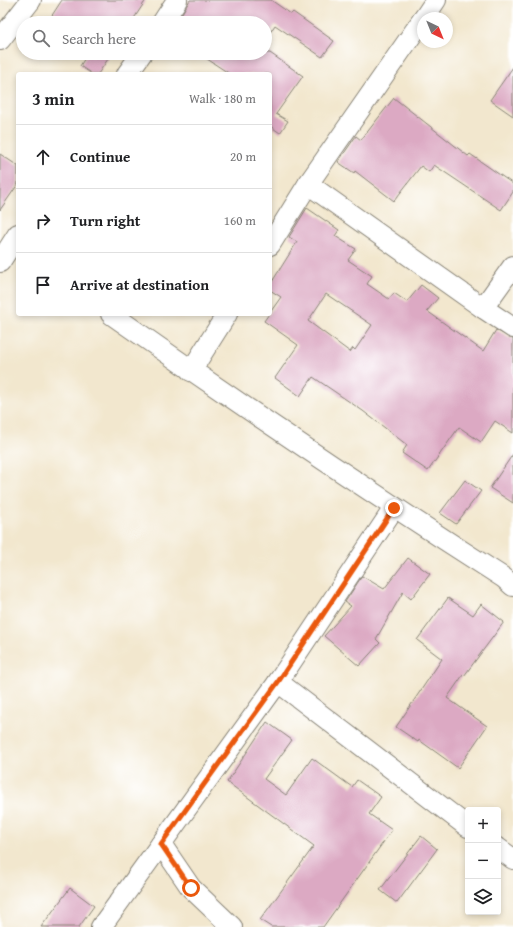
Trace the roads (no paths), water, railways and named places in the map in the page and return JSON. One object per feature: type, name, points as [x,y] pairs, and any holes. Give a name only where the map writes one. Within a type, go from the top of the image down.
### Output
[{"type":"street","points":[[19,16],[31,0]]},
{"type":"street","points":[[167,16],[177,0]]},
{"type":"street","points":[[427,12],[436,0]]},
{"type":"street","points":[[0,40],[16,19]]},
{"type":"street","points":[[272,242],[308,184],[417,27]]},
{"type":"street","points":[[128,72],[137,60]]},
{"type":"street","points":[[308,184],[513,328]]},
{"type":"street","points":[[0,262],[16,242]]},
{"type":"street","points":[[483,308],[513,266]]},
{"type":"street","points":[[114,316],[191,371],[394,508],[510,577]]},
{"type":"street","points":[[191,371],[226,316]]},
{"type":"street","points":[[101,927],[278,682],[394,508]]},
{"type":"street","points":[[278,682],[465,825]]},
{"type":"street","points":[[161,844],[191,888],[232,927]]},
{"type":"street","points":[[501,850],[513,859]]}]
